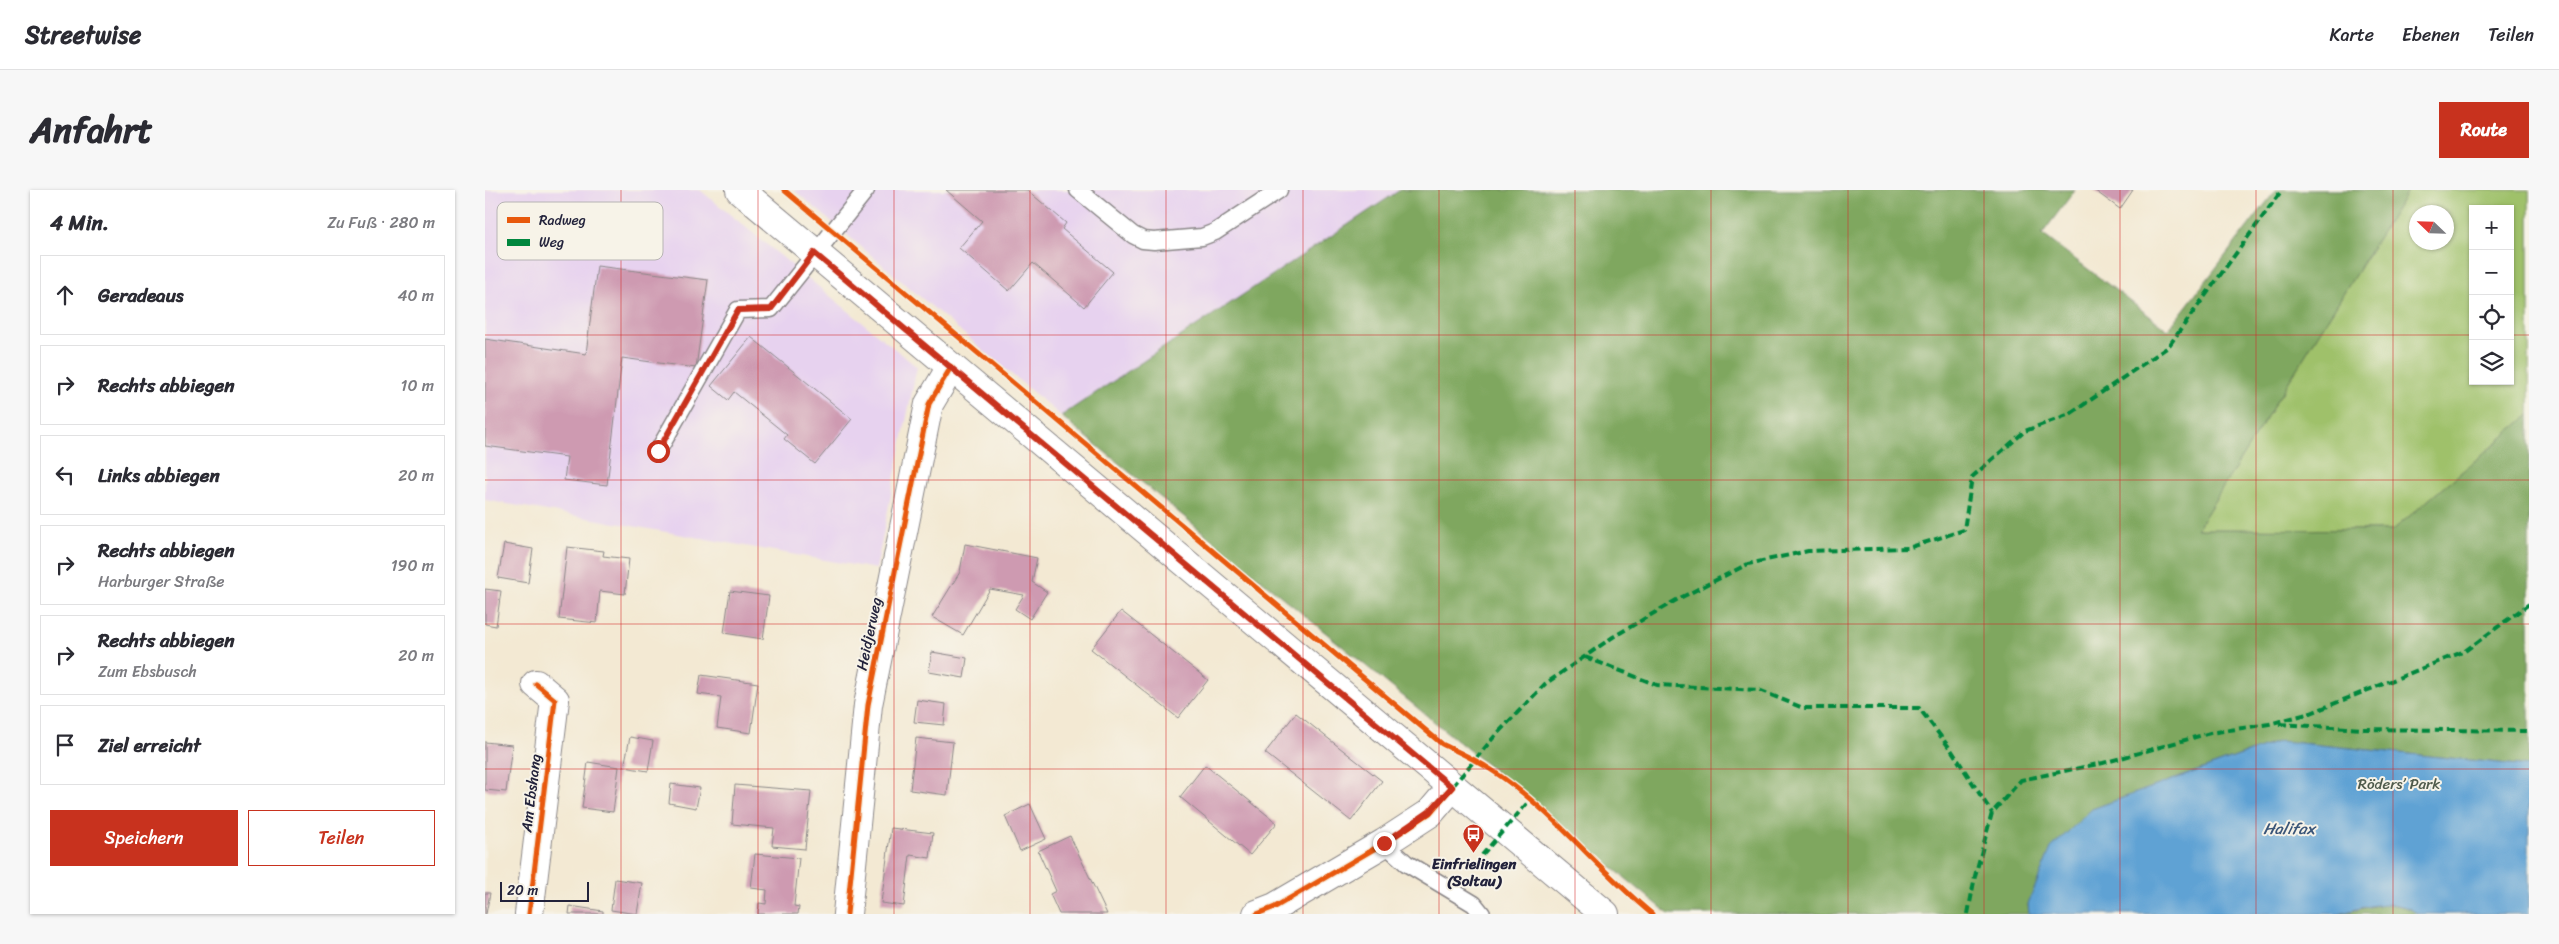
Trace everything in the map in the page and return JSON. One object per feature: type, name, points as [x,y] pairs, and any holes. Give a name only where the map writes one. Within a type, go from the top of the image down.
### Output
[{"type":"main road","points":[[739,190],[1605,914]]},
{"type":"main road","name":"Heidjerweg","points":[[847,914],[868,705],[929,404],[951,367]]},
{"type":"main road","name":"Am Ebshang","points":[[529,914],[555,700],[536,684]]},
{"type":"main road","points":[[1257,914],[1275,907],[1384,843],[1429,812],[1452,787]]},
{"type":"lane","points":[[658,451],[738,310],[771,309],[866,190]]},
{"type":"lane","points":[[1078,190],[1133,235],[1143,240],[1154,241],[1202,237],[1215,232],[1279,190]]},
{"type":"lane","points":[[1384,843],[1406,863],[1474,904],[1483,914]]},
{"type":"shaded area","points":[[485,190],[700,190],[917,367],[876,569],[485,500]]},
{"type":"shaded area","points":[[794,190],[1400,190],[1061,416]]},
{"type":"green space","points":[[1400,190],[2075,190],[2042,234],[2168,330],[2276,190],[2408,190],[2197,529],[2393,530],[2529,415],[2529,766],[2280,741],[2092,809],[2028,904],[2029,914],[1669,914],[1061,416]]},
{"type":"green space","points":[[2408,190],[2529,190],[2529,415],[2393,530],[2197,529]]},
{"type":"green space","points":[[2386,903],[2410,908],[2418,914],[2339,914]]},
{"type":"water","name":"Halifax","points":[[2280,741],[2529,766],[2529,914],[2418,914],[2399,905],[2389,904],[2369,906],[2339,914],[2029,914],[2028,904],[2051,848],[2092,809]]},
{"type":"building","points":[[946,190],[1027,190],[1066,223],[1062,229],[1113,272],[1084,307],[1033,263],[1009,291],[959,248],[982,221]]},
{"type":"building","points":[[2094,190],[2133,190],[2120,209]]},
{"type":"building","points":[[597,266],[708,280],[696,368],[622,358],[607,485],[564,480],[567,457],[485,446],[485,339],[586,354]]},
{"type":"building","points":[[751,337],[852,419],[815,464],[784,439],[787,435],[734,392],[728,400],[711,386]]},
{"type":"building","points":[[504,544],[533,549],[528,583],[498,578]]},
{"type":"building","points":[[965,544],[1037,558],[1032,582],[1047,592],[1030,619],[1015,609],[1024,595],[990,589],[963,635],[932,617],[960,572]]},
{"type":"building","points":[[567,547],[604,551],[603,556],[629,559],[625,594],[600,591],[597,623],[559,619]]},
{"type":"building","points":[[485,589],[501,591],[496,626],[485,624]]},
{"type":"building","points":[[730,591],[769,596],[763,639],[724,633]]},
{"type":"building","points":[[1121,611],[1208,680],[1178,718],[1091,649]]},
{"type":"building","points":[[932,652],[967,658],[964,678],[929,672]]},
{"type":"building","points":[[701,675],[758,683],[751,733],[717,728],[721,697],[698,694]]},
{"type":"building","points":[[917,700],[946,704],[944,725],[914,722]]},
{"type":"building","points":[[1296,713],[1382,781],[1351,821],[1265,753]]},
{"type":"building","points":[[630,737],[653,741],[648,771],[624,767]]},
{"type":"building","points":[[916,738],[953,742],[947,795],[910,790]]},
{"type":"building","points":[[485,742],[512,745],[506,792],[485,790]]},
{"type":"building","points":[[588,762],[619,767],[613,812],[582,808]]},
{"type":"building","points":[[1205,765],[1277,823],[1250,855],[1180,797]]},
{"type":"building","points":[[671,784],[700,788],[696,808],[669,803]]},
{"type":"building","points":[[735,785],[811,791],[805,849],[772,846],[774,828],[732,824]]},
{"type":"building","points":[[1030,804],[1046,839],[1020,851],[1005,816]]},
{"type":"building","points":[[891,828],[933,833],[930,858],[910,855],[904,906],[881,903]]},
{"type":"building","points":[[1070,836],[1107,914],[1059,914],[1050,894],[1056,891],[1038,851]]},
{"type":"building","points":[[755,854],[799,858],[794,906],[799,907],[798,914],[758,914],[759,903],[766,904],[767,890],[751,888]]},
{"type":"building","points":[[615,879],[642,883],[637,914],[611,910]]},
{"type":"building","points":[[485,893],[490,893],[486,914],[485,914]]},
{"type":"building","points":[[570,906],[603,911],[603,914],[569,914]]},
{"type":"marked path","points":[[1452,787],[1494,737],[1545,684],[1613,637],[1678,599],[1748,564],[1808,551],[1908,548],[1964,530],[1972,477],[2025,431],[2070,414],[2168,347],[2282,190]]},
{"type":"marked path","points":[[1968,914],[1975,876],[1992,813],[2021,780],[2103,763],[2210,733],[2269,724],[2311,713],[2465,651],[2529,604]]},
{"type":"marked path","points":[[1585,657],[1657,685],[1759,690],[1803,708],[1919,708],[1952,751],[1992,813]]},
{"type":"marked path","points":[[2279,724],[2363,729],[2529,731]]},
{"type":"marked path","points":[[1482,855],[1530,800]]},
{"type":"cycle path","points":[[784,190],[1442,744],[1483,765],[1517,788],[1652,914]]},
{"type":"cycle path","points":[[847,914],[868,705],[929,404],[951,367]]},
{"type":"cycle path","points":[[529,914],[555,700],[536,684]]},
{"type":"cycle path","points":[[1257,914],[1275,907],[1384,843],[1430,813],[1452,787]]},
{"type":"place","name":"Einfrielingen (Soltau)","points":[[1474,854]]},
{"type":"route","points":[[658,451],[738,310],[771,309],[814,253],[1452,787],[1429,812],[1384,843]]},
{"type":"park label","name":"Röders’ Park","points":[[2399,784]]}]
